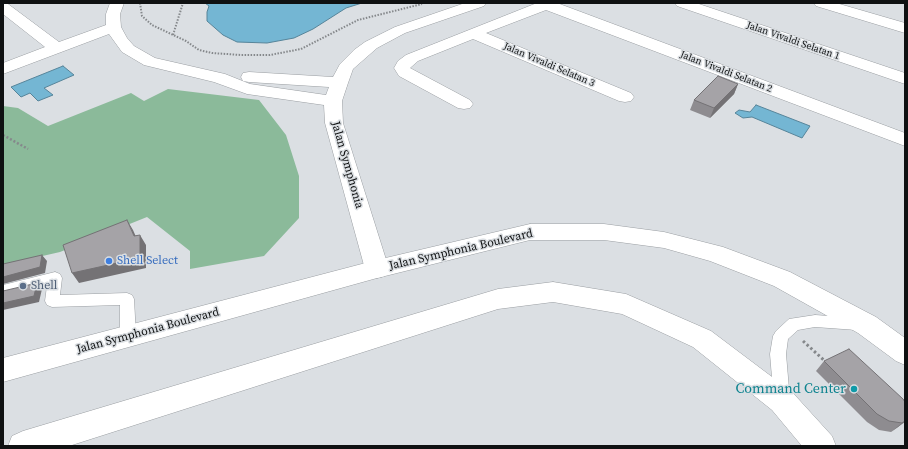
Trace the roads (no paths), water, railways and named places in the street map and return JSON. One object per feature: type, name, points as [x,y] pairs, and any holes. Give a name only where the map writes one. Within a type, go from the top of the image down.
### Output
[{"type":"street","points":[[117,3],[113,27],[120,40],[128,49],[150,62],[219,78],[247,88],[333,101]]},
{"type":"street","name":"Jalan Symphonia","points":[[377,268],[334,123],[333,101],[339,83],[346,67],[360,53],[371,45],[400,30],[480,3]]},
{"type":"street","name":"Jalan Vivaldi Selatan 1","points":[[682,3],[905,79]]},
{"type":"street","points":[[820,3],[905,28]]},
{"type":"street","points":[[464,104],[405,72],[402,68],[412,58],[548,4]]},
{"type":"street","name":"Jalan Vivaldi Selatan 2","points":[[548,4],[905,140]]},
{"type":"street","points":[[3,6],[56,48]]},
{"type":"street","points":[[3,69],[113,27]]},
{"type":"street","name":"Jalan Vivaldi Selatan 3","points":[[473,33],[624,97]]},
{"type":"street","points":[[219,78],[260,76],[339,83]]},
{"type":"street","name":"Jalan Symphonia Boulevard","points":[[3,370],[377,268],[530,232],[604,232],[664,240],[715,253],[782,279],[868,325],[905,353]]},
{"type":"street","points":[[23,446],[498,299],[553,292],[626,304],[702,339],[782,401],[820,446]]},
{"type":"lane","points":[[3,291],[55,278],[52,301],[127,299],[128,336]]},
{"type":"lane","points":[[782,401],[778,354],[781,336],[794,324],[815,321],[868,325]]},
{"type":"water","points":[[205,3],[362,3],[346,8],[313,29],[294,38],[267,43],[237,42],[223,35],[207,21],[209,6]]},
{"type":"water","points":[[63,66],[74,75],[44,88],[53,95],[38,101],[30,93],[21,97],[11,87]]},
{"type":"water","points":[[756,105],[810,126],[802,138],[752,117],[743,118],[735,113],[739,110],[750,112]]},
{"type":"place","name":"Shell Select","points":[[109,261]]},
{"type":"place","name":"Shell","points":[[23,286]]},
{"type":"place","name":"Command Center","points":[[854,389]]}]
